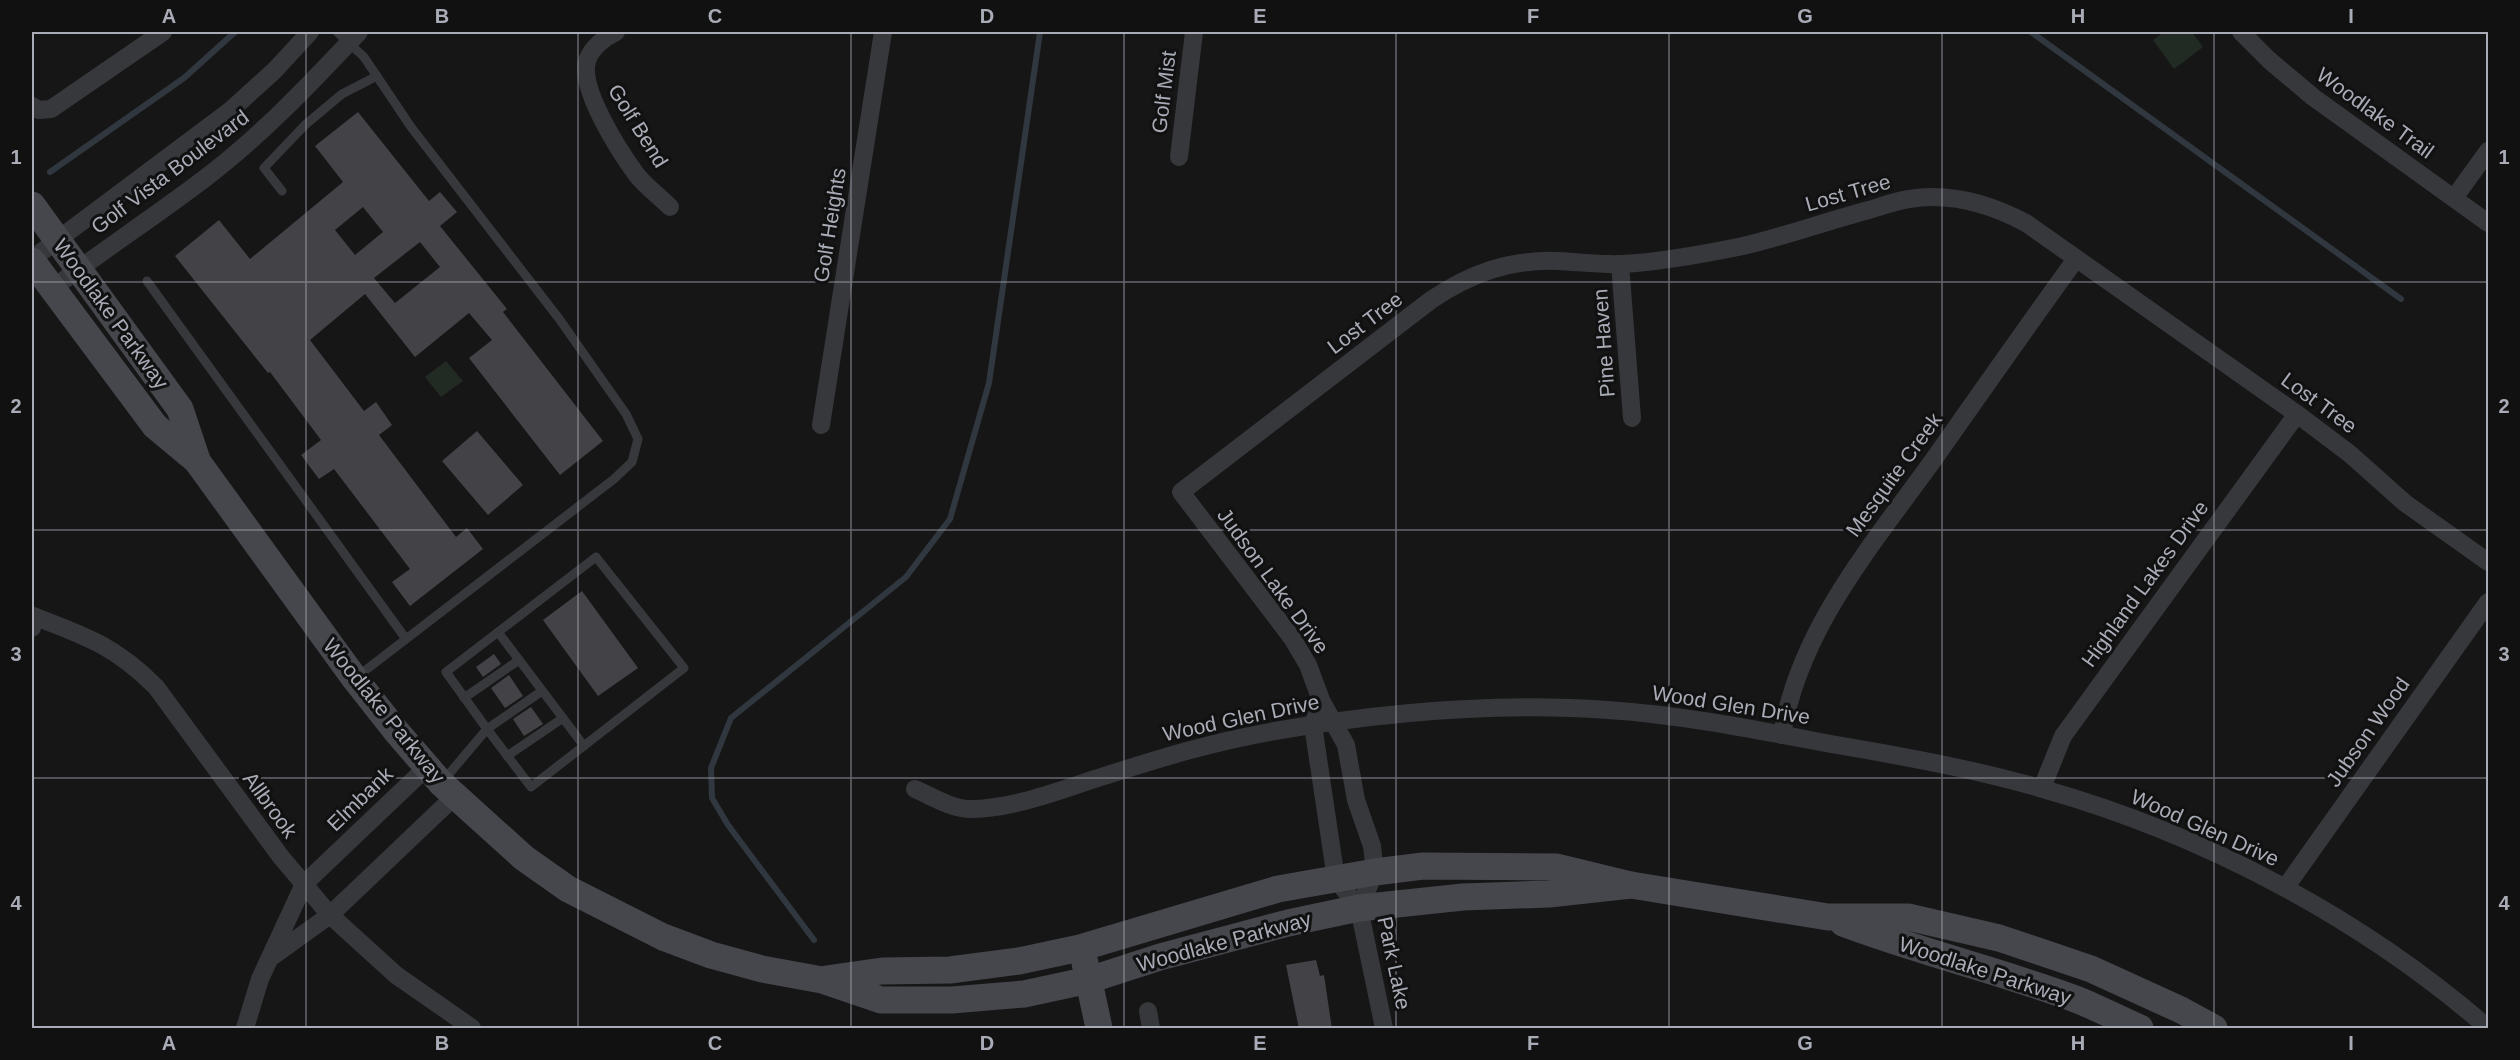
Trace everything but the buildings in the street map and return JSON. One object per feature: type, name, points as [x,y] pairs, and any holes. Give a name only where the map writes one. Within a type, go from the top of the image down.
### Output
[{"type":"street","points":[[32,106],[39,110],[51,109],[163,32]]},
{"type":"street","name":"Golf Vista Boulevard","points":[[32,260],[231,110],[275,70],[310,32]]},
{"type":"street","name":"Golf Bend","points":[[616,32],[602,38],[587,61],[588,89],[607,128],[637,176],[670,207]]},
{"type":"street","name":"Golf Heights","points":[[821,425],[883,32]]},
{"type":"street","name":"Golf Mist","points":[[1179,157],[1194,32]]},
{"type":"street","name":"Woodlake Trail","points":[[2242,32],[2269,60],[2313,97],[2488,223]]},
{"type":"street","name":"Golf Vista Boulevard","points":[[52,289],[205,178],[250,141],[297,99],[348,35]]},
{"type":"street","points":[[2454,198],[2488,151]]},
{"type":"street","name":"Lost Tree","points":[[1181,492],[1459,281],[1493,268],[1532,262],[1620,264],[1742,246],[1909,199],[1940,198],[1973,201],[2000,209],[2026,223],[2297,414],[2350,454],[2405,503],[2488,562]]},
{"type":"street","name":"Woodlake Parkway","points":[[32,205],[180,410],[197,461]]},
{"type":"street","name":"Mesquite Creek","points":[[1782,735],[1786,708],[1800,669],[1834,601],[1860,561],[2076,259]]},
{"type":"street","name":"Woodlake Parkway","points":[[32,260],[156,426],[197,461],[355,679],[441,782],[524,858],[568,889],[663,937],[711,955],[762,969],[822,980],[881,1000],[952,1000],[1024,994],[1089,980],[1160,957],[1288,923],[1359,908],[1463,897],[1550,894],[1631,885]]},
{"type":"street","name":"Pine Haven","points":[[1620,264],[1632,418]]},
{"type":"street","name":"Highland Lakes Drive","points":[[2042,788],[2063,736],[2297,414]]},
{"type":"street","name":"Judson Lake Drive","points":[[1181,492],[1292,638],[1308,665],[1321,699],[1346,745],[1356,800],[1372,846],[1375,872]]},
{"type":"street","name":"Jubson Wood","points":[[2285,888],[2488,602]]},
{"type":"street","name":"Allbrook","points":[[32,622],[83,635],[115,652],[137,669],[156,687],[281,858],[330,915],[396,975],[472,1029]]},
{"type":"street","points":[[1321,699],[1313,725],[1336,879]]},
{"type":"street","name":"Wood Glen Drive","points":[[915,789],[964,810],[1000,807],[1200,746],[1334,721],[1402,713],[1491,708],[1589,709],[1711,722],[1905,757],[2042,788],[2167,833],[2238,864],[2339,918],[2465,1007],[2488,1028]]},
{"type":"street","points":[[272,957],[330,915],[441,782]]},
{"type":"street","name":"Elmbank","points":[[245,1029],[251,1004],[304,884],[441,782]]},
{"type":"street","points":[[1326,807],[1356,800]]},
{"type":"street","name":"Woodlake Parkway","points":[[822,980],[882,971],[950,970],[1019,961],[1080,948],[1278,889],[1375,872],[1423,866],[1557,867],[1631,885],[1828,917],[1908,917],[1999,938],[2091,969],[2181,1010],[2214,1029]]},
{"type":"street","points":[[1359,908],[1375,872]]},
{"type":"street","name":"Park Lake","points":[[1336,879],[1359,908],[1384,1029]]},
{"type":"street","name":"Woodlake Parkway","points":[[1828,917],[1898,944],[1989,970],[2079,1001],[2140,1029]]},
{"type":"street","points":[[1080,948],[1099,1029]]},
{"type":"lane","points":[[348,35],[411,127],[560,320],[626,414],[638,440],[632,462],[614,478],[355,679]]},
{"type":"lane","points":[[282,191],[264,168],[312,118],[342,94],[377,75]]},
{"type":"lane","points":[[147,281],[406,639]]},
{"type":"lane","points":[[596,557],[684,668],[531,787],[446,672],[498,632],[596,557]]},
{"type":"lane","points":[[498,632],[584,746]]},
{"type":"lane","points":[[464,698],[519,660]]},
{"type":"lane","points":[[441,782],[487,729],[542,691]]},
{"type":"lane","points":[[507,756],[563,718]]},
{"type":"shaded area","points":[[2164,32],[2192,32],[2203,47],[2174,69],[2153,40]]},
{"type":"shaded area","points":[[446,361],[463,381],[441,397],[425,377]]},
{"type":"waterway","points":[[50,172],[184,78],[235,32]]},
{"type":"waterway","points":[[814,940],[728,825],[712,798],[711,768],[731,718],[906,577],[950,519],[989,383],[1040,32]]},
{"type":"waterway","points":[[2031,32],[2401,299]]}]
